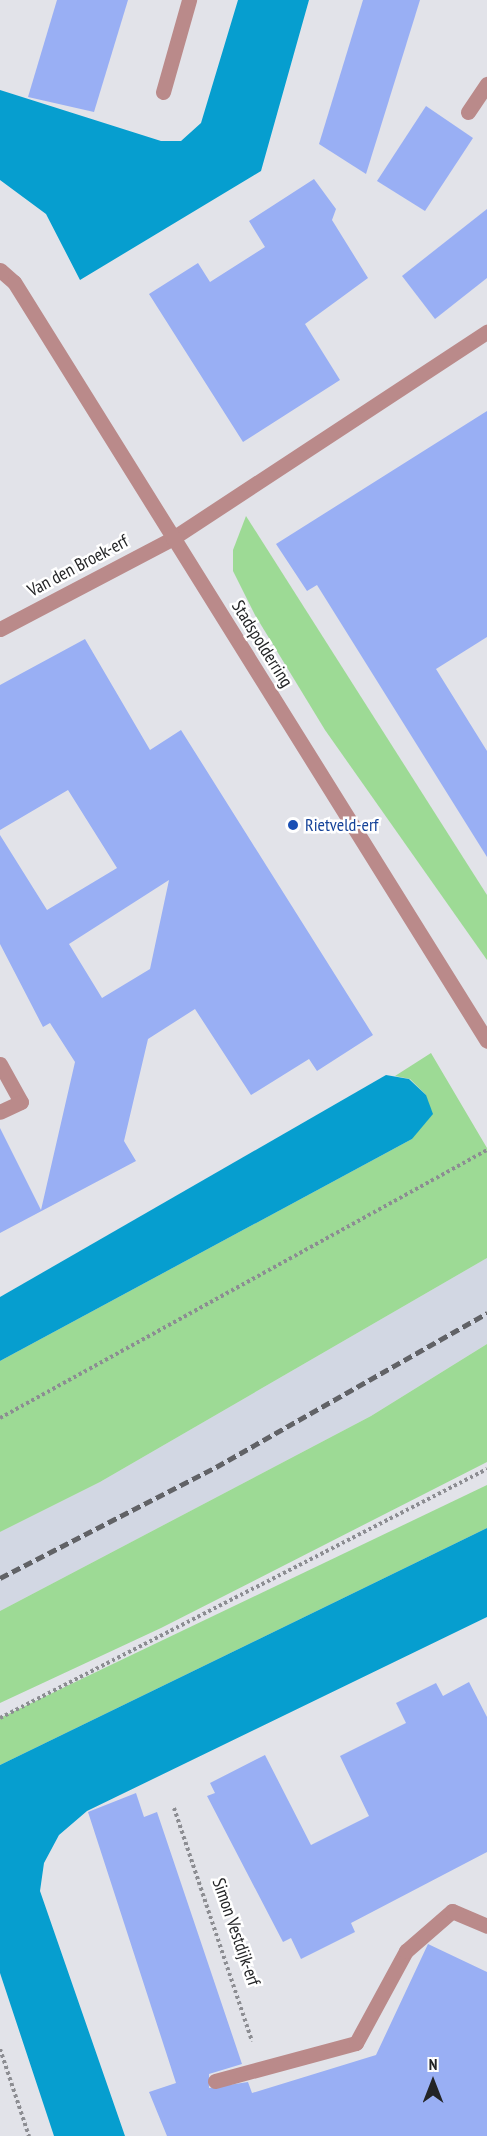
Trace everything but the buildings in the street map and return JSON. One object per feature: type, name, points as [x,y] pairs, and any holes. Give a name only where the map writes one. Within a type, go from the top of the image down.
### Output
[{"type":"street","points":[[162,92],[189,0]]},
{"type":"street","points":[[468,112],[487,84]]},
{"type":"street","name":"Stadspolderring","points":[[0,270],[14,282],[487,1041]]},
{"type":"street","points":[[174,538],[487,332]]},
{"type":"street","name":"Van den Broek-erf","points":[[0,629],[174,538]]},
{"type":"street","points":[[0,1064],[21,1102],[0,1112]]},
{"type":"street","points":[[215,2080],[356,2043],[406,1951],[452,1911],[487,1926]]},
{"type":"path","points":[[0,1418],[487,1150]]},
{"type":"path","points":[[0,1718],[487,1469]]},
{"type":"path","name":"Simon Vestdijk-erf","points":[[174,1808],[262,2068]]},
{"type":"path","points":[[0,2049],[29,2136]]},
{"type":"shaded area","points":[[487,1258],[487,1344],[371,1416],[0,1611],[0,1532],[100,1482]]},
{"type":"green space","points":[[246,516],[487,895],[487,960],[325,730],[255,615],[233,571],[233,550]]},
{"type":"green space","points":[[431,1053],[487,1148],[487,1258],[100,1482],[0,1532],[0,1361],[412,1139],[426,1095],[410,1079],[395,1076]]},
{"type":"green space","points":[[487,1344],[487,1462],[161,1628],[0,1703],[0,1611],[371,1416]]},
{"type":"green space","points":[[487,1485],[487,1528],[0,1765],[0,1718]]},
{"type":"water","points":[[238,0],[309,0],[261,171],[80,280],[46,214],[0,180],[0,90],[161,141],[181,141],[201,123]]},
{"type":"water","points":[[386,1075],[409,1079],[426,1095],[433,1114],[412,1139],[0,1361],[0,1297]]},
{"type":"water","points":[[487,1528],[487,1617],[87,1811],[59,1835],[44,1863],[40,1891],[125,2136],[54,2136],[0,1973],[0,1765]]},
{"type":"railway","points":[[0,1578],[216,1467],[487,1313]]},
{"type":"place","name":"Rietveld-erf","points":[[293,825]]}]
